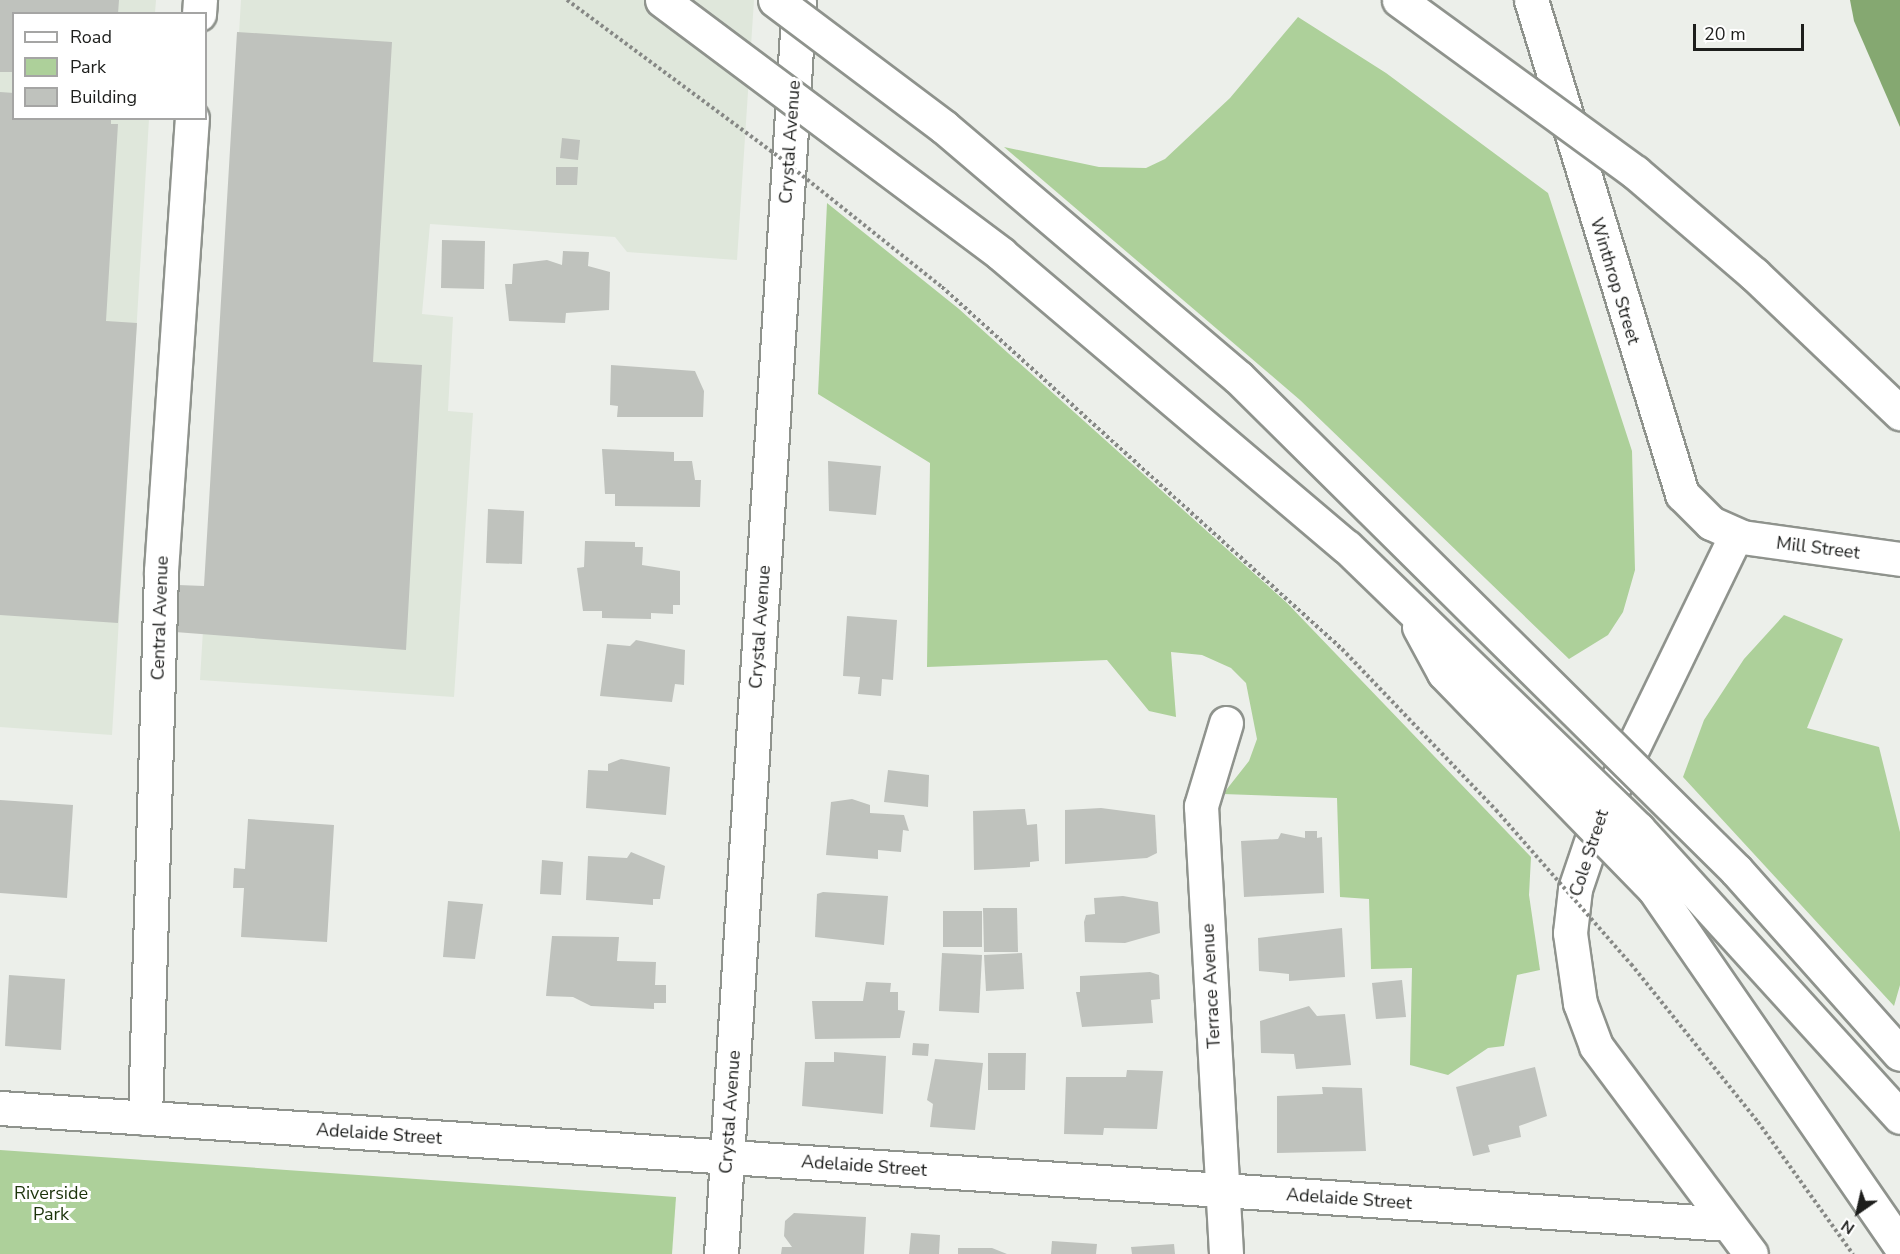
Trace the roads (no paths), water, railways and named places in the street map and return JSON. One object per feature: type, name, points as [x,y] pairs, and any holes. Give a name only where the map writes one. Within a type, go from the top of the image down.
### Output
[{"type":"main road","points":[[662,0],[1001,254],[1406,602],[1638,829],[1900,1117]]},
{"type":"main road","points":[[775,0],[944,127],[1238,377],[1736,870],[1900,1054]]},
{"type":"main road","name":"Crystal Avenue","points":[[721,1254],[799,0]]},
{"type":"main road","points":[[1399,0],[1635,172],[1763,282],[1900,413]]},
{"type":"main road","name":"Winthrop Street","points":[[1531,0],[1674,478],[1697,513],[1736,535]]},
{"type":"main road","name":"Central Avenue","points":[[145,1118],[161,571],[192,120]]},
{"type":"main road","name":"Mill Street","points":[[1736,535],[1900,559]]},
{"type":"main road","name":"Cole Street","points":[[1736,535],[1600,815],[1575,889],[1570,933],[1580,1003],[1596,1046],[1751,1254]]},
{"type":"main road","points":[[1406,602],[1444,673],[1654,889],[1900,1246]]},
{"type":"main road","name":"Terrace Avenue","points":[[1226,723],[1201,806],[1226,1254]]},
{"type":"main road","name":"Adelaide Street","points":[[0,1108],[1728,1224]]},
{"type":"park label","name":"Riverside Park","points":[[51,1204]]}]
